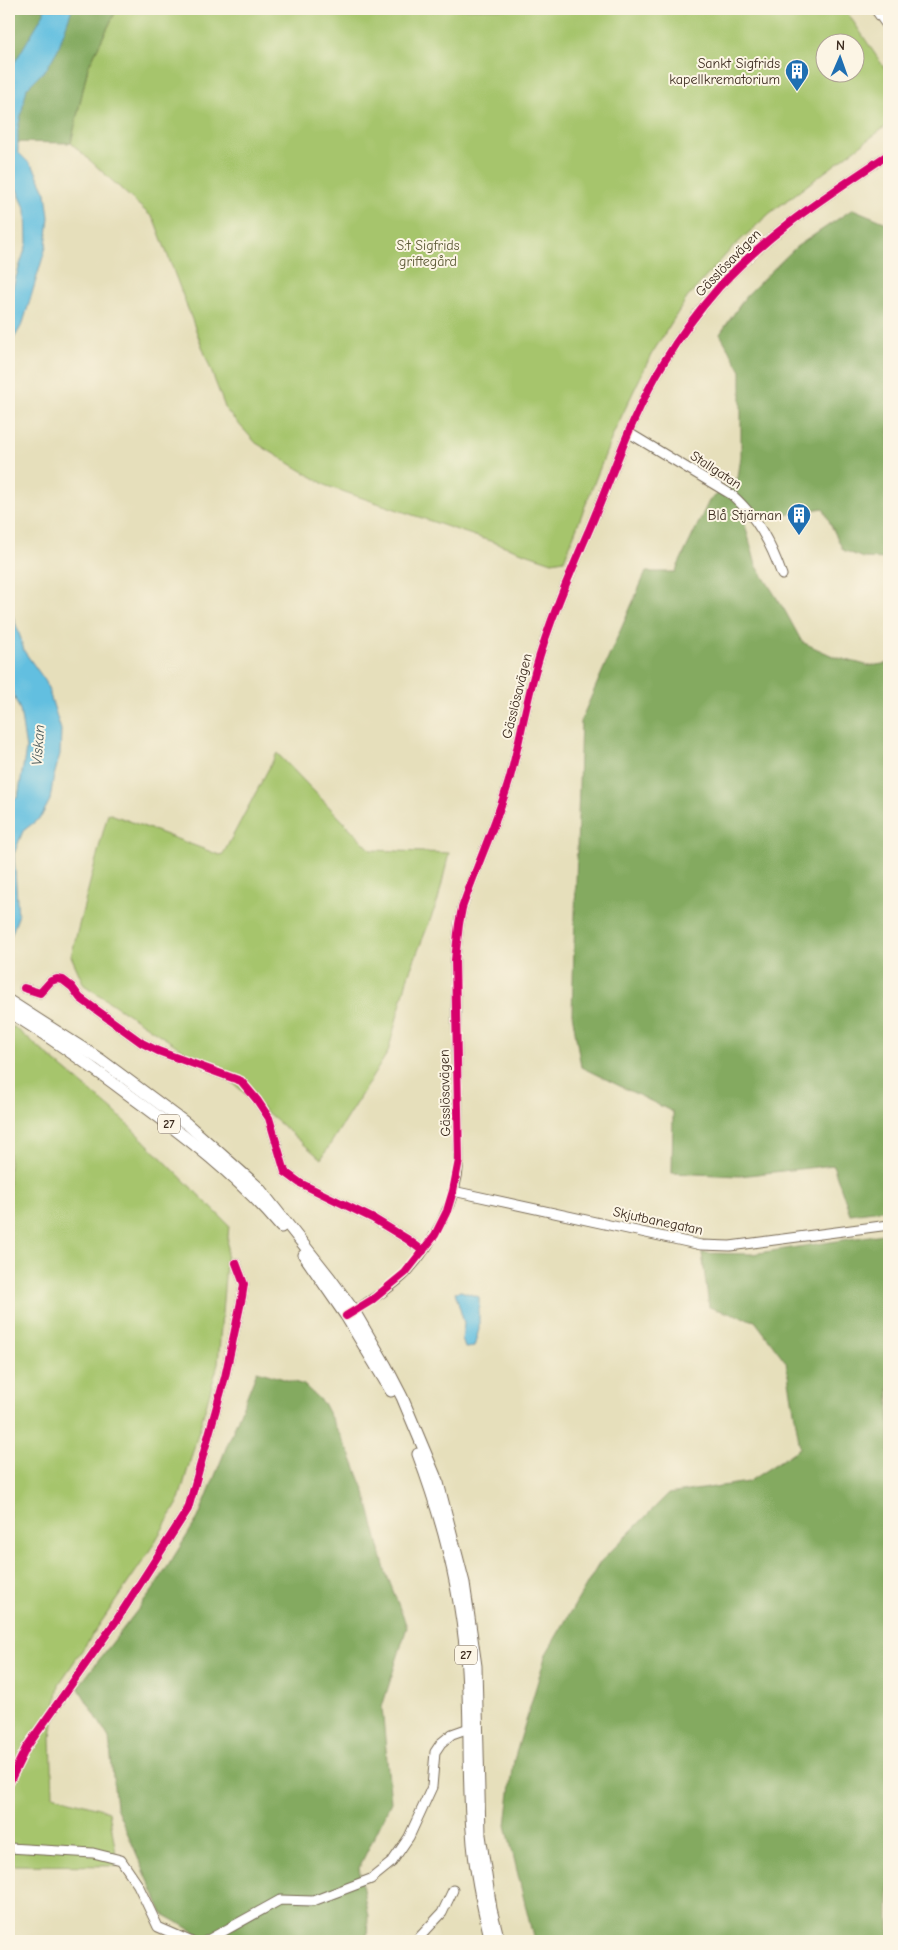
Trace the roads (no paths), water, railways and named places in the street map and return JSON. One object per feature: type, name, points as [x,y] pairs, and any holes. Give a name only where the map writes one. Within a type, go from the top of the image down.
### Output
[{"type":"main road","name":"27","points":[[9,1001],[25,1016],[186,1137],[258,1199],[350,1314],[386,1366],[420,1437],[438,1483],[464,1583],[476,1666],[480,1835],[491,1909],[499,1941]]},
{"type":"main road","name":"27","points":[[9,1012],[25,1016]]},
{"type":"main road","name":"27","points":[[350,1314],[403,1414],[427,1478],[451,1560],[466,1655],[472,1829],[479,1893],[491,1941]]},
{"type":"street","points":[[875,9],[889,28]]},
{"type":"street","name":"Gässlösavägen","points":[[350,1314],[372,1300],[405,1273],[435,1235],[447,1211],[453,1191],[458,1160],[455,960],[458,924],[508,784],[535,672],[546,637],[629,433],[646,396],[665,360],[721,285],[771,236],[813,204],[889,154]]},
{"type":"street","name":"Stallgatan","points":[[629,433],[732,495],[746,508],[766,539],[782,575]]},
{"type":"street","points":[[24,988],[40,993],[51,981],[56,979],[63,980],[72,986],[80,998],[142,1043],[158,1051],[241,1081],[269,1118],[285,1172],[300,1183],[374,1219],[408,1239],[423,1252]]},
{"type":"street","name":"Skjutbanegatan","points":[[453,1191],[701,1245],[730,1246],[889,1225]]},
{"type":"street","points":[[9,1783],[26,1748],[116,1621],[188,1509],[224,1376],[242,1297],[244,1284],[236,1263]]},
{"type":"street","points":[[206,1941],[280,1900],[313,1900],[371,1879],[392,1862],[409,1837],[432,1787],[435,1752],[441,1742],[452,1734],[469,1728]]},
{"type":"street","points":[[9,1848],[93,1853],[121,1860],[138,1885],[158,1927],[190,1941]]},
{"type":"street","points":[[416,1941],[442,1913],[453,1890]]},
{"type":"water","points":[[44,9],[72,9],[58,49],[47,68],[27,88],[18,129],[18,152],[34,168],[46,193],[49,217],[46,247],[23,323],[9,347],[9,299],[27,243],[26,210],[9,172],[9,75],[44,13]]},
{"type":"water","name":"Viskan","points":[[9,605],[24,651],[46,682],[61,730],[60,754],[50,800],[41,817],[23,831],[14,854],[18,917],[9,941],[9,801],[18,797],[26,749],[20,710],[9,685]]},
{"type":"water","points":[[461,1291],[479,1297],[479,1329],[474,1347],[465,1348],[462,1339],[464,1323],[455,1292]]},
{"type":"place","name":"Sankt Sigfrids kapellkrematorium","points":[[797,92]]},
{"type":"place","name":"Blå Stjärnan","points":[[799,536]]},
{"type":"park label","name":"S:t Sigfrids griftegård","points":[[428,254]]}]
